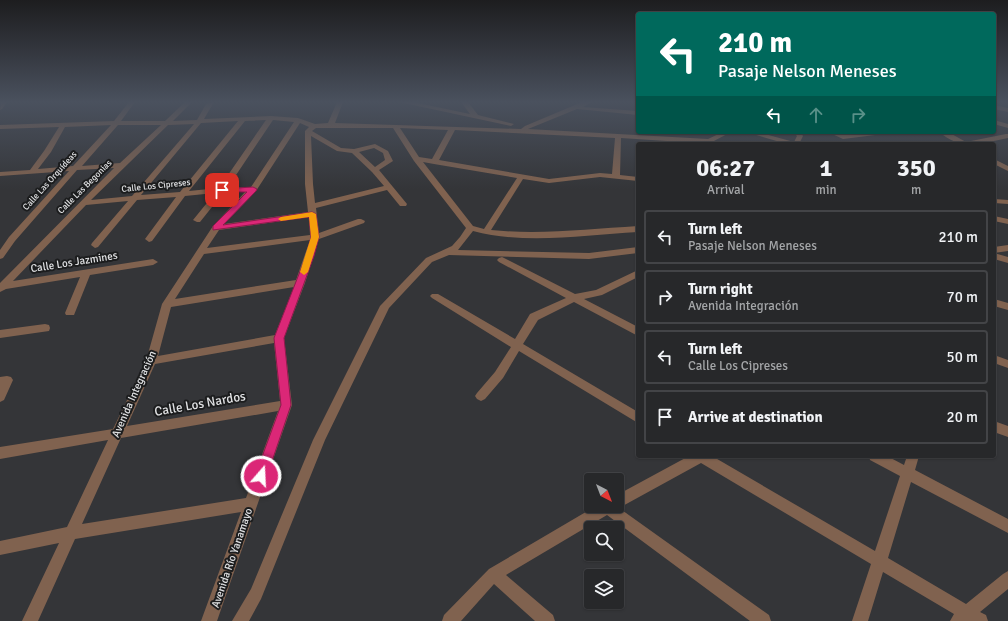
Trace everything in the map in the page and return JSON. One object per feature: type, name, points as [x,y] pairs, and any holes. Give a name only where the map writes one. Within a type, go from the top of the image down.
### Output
[{"type":"street","points":[[34,171],[59,131]]},
{"type":"street","name":"Calle Las Orquídeas","points":[[0,256],[12,239],[109,131]]},
{"type":"street","name":"Calle Las Begonias","points":[[1,287],[121,165],[157,131]]},
{"type":"street","points":[[95,246],[191,131]]},
{"type":"street","points":[[149,239],[183,193],[233,131]]},
{"type":"street","points":[[197,220],[222,190],[263,131]]},
{"type":"street","name":"Avenida Integración","points":[[30,621],[151,361],[167,304],[216,228],[253,189],[292,131]]},
{"type":"street","name":"Avenida Río Yanamayo","points":[[209,621],[286,405],[279,338],[300,283],[315,237],[312,210],[311,131]]},
{"type":"street","points":[[315,131],[339,150],[354,151],[375,146],[386,152],[389,161],[375,170]]},
{"type":"street","points":[[398,131],[417,159],[470,228],[486,232],[539,235],[636,229]]},
{"type":"street","points":[[434,162],[452,131]]},
{"type":"street","points":[[551,131],[694,142]]},
{"type":"street","points":[[996,132],[1007,136]]},
{"type":"street","points":[[709,142],[724,134]]},
{"type":"street","points":[[757,134],[788,142]]},
{"type":"street","points":[[833,134],[842,141],[874,134]]},
{"type":"street","points":[[946,134],[960,142]]},
{"type":"street","points":[[616,176],[618,136]]},
{"type":"street","points":[[978,142],[1007,136]]},
{"type":"street","points":[[354,151],[375,170],[403,204]]},
{"type":"street","points":[[417,159],[479,168],[549,181],[600,175],[636,179]]},
{"type":"street","points":[[996,162],[1008,169]]},
{"type":"street","points":[[0,174],[121,165]]},
{"type":"street","points":[[486,232],[521,177]]},
{"type":"street","points":[[216,228],[312,210],[389,187]]},
{"type":"street","name":"Calle Los Cipreses","points":[[84,203],[183,193],[253,189]]},
{"type":"street","points":[[996,201],[1008,202]]},
{"type":"street","points":[[996,219],[1008,222]]},
{"type":"street","points":[[200,252],[315,237],[361,221]]},
{"type":"street","points":[[448,252],[464,240],[470,228]]},
{"type":"street","points":[[996,250],[1008,248]]},
{"type":"street","points":[[240,621],[256,594],[319,440],[385,306],[429,260],[437,255],[448,252],[589,256],[636,250]]},
{"type":"street","points":[[996,257],[1008,260]]},
{"type":"street","points":[[502,260],[636,331]]},
{"type":"street","name":"Calle Los Jazmines","points":[[1,287],[152,262]]},
{"type":"street","points":[[70,313],[86,273]]},
{"type":"street","points":[[480,396],[499,375],[534,317],[574,298],[599,293],[636,274]]},
{"type":"street","points":[[167,304],[300,283]]},
{"type":"street","points":[[435,296],[636,417]]},
{"type":"street","points":[[996,303],[1008,307]]},
{"type":"street","points":[[0,334],[45,328]]},
{"type":"street","points":[[151,361],[279,338]]},
{"type":"street","points":[[996,360],[1008,364]]},
{"type":"street","points":[[0,381],[7,380],[0,397]]},
{"type":"street","name":"Calle Los Nardos","points":[[0,453],[286,405]]},
{"type":"street","points":[[996,427],[1008,432]]},
{"type":"street","points":[[624,498],[697,458]]},
{"type":"street","points":[[704,458],[879,561],[968,618],[1008,579]]},
{"type":"street","points":[[878,458],[1008,526]]},
{"type":"street","points":[[860,621],[911,458]]},
{"type":"street","points":[[0,548],[71,533],[251,504]]},
{"type":"street","points":[[450,621],[494,574],[597,513]]},
{"type":"street","points":[[621,513],[763,621]]},
{"type":"street","points":[[494,574],[547,621]]},
{"type":"slow traffic","points":[[281,219],[312,214],[315,237],[304,272]]},
{"type":"route","points":[[222,190],[253,189],[216,228],[312,214],[315,237],[310,256],[279,338],[286,405],[261,476]]}]
